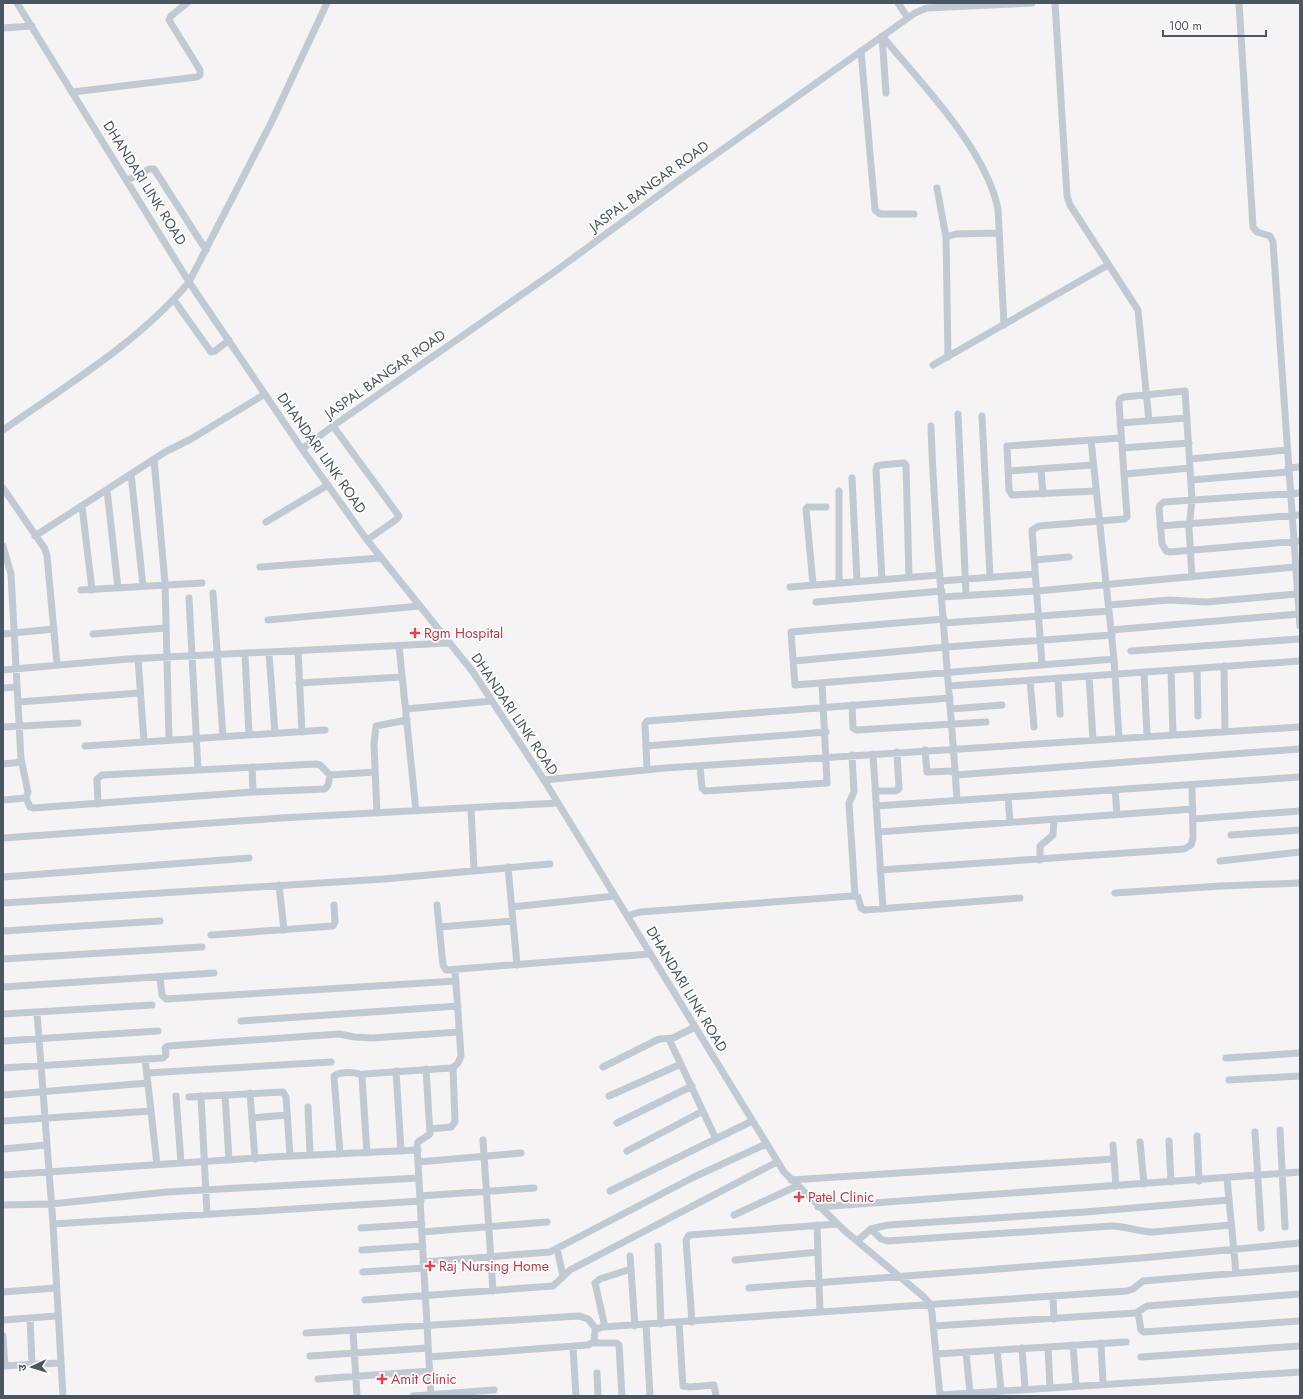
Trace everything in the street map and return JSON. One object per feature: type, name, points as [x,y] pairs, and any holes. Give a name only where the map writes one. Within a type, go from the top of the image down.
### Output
[{"type":"street","name":"DHANDARI LINK ROAD","points":[[17,3],[128,180],[189,282],[302,449],[367,540],[473,672],[544,780],[777,1162],[791,1180],[818,1207],[930,1304]]},
{"type":"street","points":[[73,92],[198,77],[200,75],[200,70],[169,20],[171,16],[188,3]]},
{"type":"street","points":[[3,430],[141,330],[174,300],[189,282],[272,121],[327,3]]},
{"type":"street","points":[[898,3],[908,18]]},
{"type":"street","name":"JASPAL BANGAR ROAD","points":[[302,449],[557,270],[678,181],[908,18],[927,8],[1032,3]]},
{"type":"street","points":[[1055,3],[1067,196],[1070,205],[1138,310],[1149,421]]},
{"type":"street","points":[[1238,3],[1252,223],[1257,232],[1270,236],[1273,242],[1288,470],[1292,516],[1297,542],[1295,567],[1300,626]]},
{"type":"street","points":[[3,28],[32,26]]},
{"type":"street","points":[[882,36],[974,151],[996,200],[1000,233],[1004,325]]},
{"type":"street","points":[[882,36],[886,93]]},
{"type":"street","points":[[861,51],[875,210],[880,214],[914,214]]},
{"type":"street","points":[[128,180],[149,169],[154,169],[206,250]]},
{"type":"street","points":[[937,188],[946,237],[948,357]]},
{"type":"street","points":[[946,237],[956,234],[1000,233]]},
{"type":"street","points":[[934,365],[1108,265]]},
{"type":"street","points":[[174,300],[211,352],[215,352],[229,340]]},
{"type":"street","points":[[1042,664],[1031,534],[1034,528],[1124,519],[1127,517],[1120,423],[1120,399],[1147,394],[1185,391],[1192,500],[1190,552],[1192,577]]},
{"type":"street","points":[[35,536],[154,459],[265,394]]},
{"type":"street","points":[[958,414],[966,595]]},
{"type":"street","points":[[982,416],[990,577]]},
{"type":"street","points":[[1120,423],[1187,418]]},
{"type":"street","points":[[333,426],[399,516],[367,540]]},
{"type":"street","points":[[931,426],[935,530],[942,594],[957,800]]},
{"type":"street","points":[[1096,491],[1012,495],[1009,490],[1008,445],[1121,438]]},
{"type":"street","points":[[1091,440],[1114,659],[1119,738]]},
{"type":"street","points":[[1122,448],[1189,443]]},
{"type":"street","points":[[1190,459],[1287,450]]},
{"type":"street","points":[[154,459],[165,585],[165,657],[169,740]]},
{"type":"street","points":[[882,579],[876,470],[878,466],[881,465],[904,463],[906,465],[909,577]]},
{"type":"street","points":[[1008,471],[1093,465]]},
{"type":"street","points":[[1191,480],[1288,470],[1300,467]]},
{"type":"street","points":[[1125,474],[1190,468]]},
{"type":"street","points":[[1041,469],[1043,494]]},
{"type":"street","points":[[131,474],[143,586]]},
{"type":"street","points":[[852,478],[858,581]]},
{"type":"street","points":[[266,522],[328,485]]},
{"type":"street","points":[[3,488],[47,556],[57,664]]},
{"type":"street","points":[[106,490],[118,588]]},
{"type":"street","points":[[839,490],[839,583]]},
{"type":"street","points":[[1297,542],[1190,552],[1166,551],[1162,544],[1160,505],[1164,502],[1300,493]]},
{"type":"street","points":[[82,506],[92,590]]},
{"type":"street","points":[[813,584],[806,509],[808,507],[826,507]]},
{"type":"street","points":[[1160,526],[1300,515]]},
{"type":"street","points":[[3,546],[11,574],[22,762],[28,792],[26,798],[30,807],[98,804],[253,792],[325,789],[328,785],[330,775]]},
{"type":"street","points":[[1034,560],[1069,557]]},
{"type":"street","points":[[260,567],[381,558]]},
{"type":"street","points":[[816,602],[942,594],[966,595],[1037,591],[1295,567]]},
{"type":"street","points":[[790,587],[909,577],[965,579],[1035,574]]},
{"type":"street","points":[[81,590],[202,583]]},
{"type":"street","points":[[213,593],[222,737]]},
{"type":"street","points":[[1114,659],[795,685],[791,632],[1039,616],[1169,600],[1206,602],[1297,594]]},
{"type":"street","points":[[189,598],[198,770]]},
{"type":"street","points":[[268,620],[420,606]]},
{"type":"street","points":[[794,661],[946,647],[1041,641],[1111,632],[1299,614]]},
{"type":"street","points":[[93,634],[165,628]]},
{"type":"street","points":[[3,634],[54,629]]},
{"type":"street","points":[[1131,651],[1300,639]]},
{"type":"street","points":[[3,670],[138,658],[269,653],[450,643]]},
{"type":"street","points":[[399,646],[416,810]]},
{"type":"street","points":[[298,651],[302,732]]},
{"type":"street","points":[[269,653],[275,733]]},
{"type":"street","points":[[244,654],[249,735]]},
{"type":"street","points":[[138,658],[144,742]]},
{"type":"street","points":[[949,686],[1300,661]]},
{"type":"street","points":[[1224,666],[1225,731]]},
{"type":"street","points":[[1196,669],[1198,716]]},
{"type":"street","points":[[1171,671],[1173,735]]},
{"type":"street","points":[[1144,672],[1147,736]]},
{"type":"street","points":[[1089,676],[1093,740]]},
{"type":"street","points":[[299,682],[402,677]]},
{"type":"street","points":[[1058,678],[1060,714]]},
{"type":"street","points":[[1030,680],[1034,727]]},
{"type":"street","points":[[700,766],[702,788],[704,791],[828,783],[822,683]]},
{"type":"street","points":[[3,688],[17,687]]},
{"type":"street","points":[[18,702],[140,693]]},
{"type":"street","points":[[647,770],[645,724],[648,721],[950,698]]},
{"type":"street","points":[[406,709],[492,701]]},
{"type":"street","points":[[852,705],[854,730],[986,722]]},
{"type":"street","points":[[951,709],[1002,705]]},
{"type":"street","points":[[377,813],[374,731],[376,726],[407,720]]},
{"type":"street","points":[[3,727],[78,723]]},
{"type":"street","points":[[544,780],[647,770],[852,755],[1300,727]]},
{"type":"street","points":[[85,746],[325,730]]},
{"type":"street","points":[[646,746],[826,732]]},
{"type":"street","points":[[925,750],[927,772],[955,773],[1300,749]]},
{"type":"street","points":[[875,791],[895,791],[899,789],[897,752]]},
{"type":"street","points":[[873,754],[883,909]]},
{"type":"street","points":[[852,755],[854,795],[849,803],[855,896],[858,897],[863,909],[883,909],[1020,898]]},
{"type":"street","points":[[3,764],[22,762]]},
{"type":"street","points":[[98,804],[97,779],[102,775],[316,764],[320,765],[330,775],[375,772]]},
{"type":"street","points":[[252,767],[253,792]]},
{"type":"street","points":[[876,806],[1300,777]]},
{"type":"street","points":[[880,870],[1184,849],[1191,845],[1194,819],[1192,784]]},
{"type":"street","points":[[1116,790],[1117,814]]},
{"type":"street","points":[[1008,797],[1010,822]]},
{"type":"street","points":[[3,800],[26,798]]},
{"type":"street","points":[[3,838],[416,810],[558,803]]},
{"type":"street","points":[[472,808],[474,870]]},
{"type":"street","points":[[878,832],[1193,809]]},
{"type":"street","points":[[1194,819],[1300,811]]},
{"type":"street","points":[[1040,860],[1040,846],[1053,835],[1054,819]]},
{"type":"street","points":[[1230,835],[1300,830]]},
{"type":"street","points":[[1220,861],[1300,852]]},
{"type":"street","points":[[3,877],[249,858]]},
{"type":"street","points":[[3,903],[278,885],[550,864]]},
{"type":"street","points":[[508,867],[517,965]]},
{"type":"street","points":[[1115,893],[1221,886],[1300,884]]},
{"type":"street","points":[[278,885],[284,930]]},
{"type":"street","points":[[512,907],[615,896]]},
{"type":"street","points":[[627,916],[640,912],[855,896]]},
{"type":"street","points":[[211,935],[333,926],[335,922],[334,905]]},
{"type":"street","points":[[437,905],[444,969],[455,970],[650,954]]},
{"type":"street","points":[[3,931],[160,921]]},
{"type":"street","points":[[439,927],[513,921]]},
{"type":"street","points":[[3,959],[202,947]]},
{"type":"street","points":[[340,1154],[334,1076],[352,1072],[362,1075],[366,1073],[453,1067],[458,1064],[461,1056],[455,970]]},
{"type":"street","points":[[3,988],[214,973]]},
{"type":"street","points":[[160,977],[162,995],[166,999],[456,981]]},
{"type":"street","points":[[3,1014],[152,1005]]},
{"type":"street","points":[[241,1021],[458,1006]]},
{"type":"street","points":[[37,1012],[53,1224],[57,1316],[63,1396]]},
{"type":"street","points":[[603,1067],[659,1039],[669,1038],[695,1027]]},
{"type":"street","points":[[3,1041],[158,1031]]},
{"type":"street","points":[[3,1068],[164,1057],[165,1048],[168,1046],[339,1034],[372,1038],[460,1032]]},
{"type":"street","points":[[669,1038],[716,1139]]},
{"type":"street","points":[[1226,1058],[1300,1054]]},
{"type":"street","points":[[145,1059],[157,1165]]},
{"type":"street","points":[[147,1073],[331,1062]]},
{"type":"street","points":[[609,1096],[681,1064]]},
{"type":"street","points":[[430,1130],[451,1127],[455,1122],[453,1067]]},
{"type":"street","points":[[426,1069],[430,1130],[428,1136],[418,1142],[418,1162],[431,1395]]},
{"type":"street","points":[[396,1071],[401,1151]]},
{"type":"street","points":[[362,1075],[368,1153]]},
{"type":"street","points":[[1229,1080],[1300,1076]]},
{"type":"street","points":[[3,1095],[148,1083]]},
{"type":"street","points":[[617,1123],[692,1086]]},
{"type":"street","points":[[189,1097],[283,1092],[286,1097],[290,1156]]},
{"type":"street","points":[[250,1093],[255,1158]]},
{"type":"street","points":[[225,1094],[229,1160]]},
{"type":"street","points":[[176,1096],[181,1164]]},
{"type":"street","points":[[201,1096],[207,1214]]},
{"type":"street","points":[[308,1108],[310,1155]]},
{"type":"street","points":[[3,1121],[150,1111]]},
{"type":"street","points":[[627,1151],[703,1111]]},
{"type":"street","points":[[252,1118],[287,1115]]},
{"type":"street","points":[[610,1191],[752,1121]]},
{"type":"street","points":[[1280,1130],[1285,1227]]},
{"type":"street","points":[[1254,1132],[1261,1228]]},
{"type":"street","points":[[1197,1136],[1199,1181]]},
{"type":"street","points":[[483,1140],[492,1291]]},
{"type":"street","points":[[1169,1141],[1172,1182]]},
{"type":"street","points":[[1140,1142],[1144,1184]]},
{"type":"street","points":[[363,1272],[550,1252],[694,1177],[766,1144]]},
{"type":"street","points":[[3,1149],[47,1145]]},
{"type":"street","points":[[1113,1145],[1116,1186]]},
{"type":"street","points":[[3,1175],[255,1158],[418,1150]]},
{"type":"street","points":[[418,1162],[521,1153]]},
{"type":"street","points":[[791,1180],[1114,1158]]},
{"type":"street","points":[[366,1300],[426,1297],[548,1287],[556,1284],[570,1270],[777,1162]]},
{"type":"street","points":[[818,1207],[1199,1181],[1300,1172]]},
{"type":"street","points":[[3,1205],[51,1204],[206,1190],[419,1178]]},
{"type":"street","points":[[1227,1178],[1236,1273]]},
{"type":"street","points":[[734,1215],[797,1186]]},
{"type":"street","points":[[53,1224],[421,1199],[534,1188]]},
{"type":"street","points":[[857,1241],[871,1229],[888,1225],[1108,1211],[1229,1200]]},
{"type":"street","points":[[361,1228],[489,1226],[547,1222]]},
{"type":"street","points":[[692,1322],[686,1240],[689,1235],[837,1224]]},
{"type":"street","points":[[817,1225],[820,1312]]},
{"type":"street","points":[[871,1229],[881,1239],[887,1240],[1112,1226],[1129,1227],[1145,1232],[1154,1232],[1231,1225]]},
{"type":"street","points":[[749,1288],[1141,1258],[1234,1248],[1300,1243]]},
{"type":"street","points":[[362,1250],[423,1246]]},
{"type":"street","points":[[658,1246],[661,1324]]},
{"type":"street","points":[[557,1249],[563,1276]]},
{"type":"street","points":[[735,1260],[818,1252]]},
{"type":"street","points":[[630,1256],[635,1326]]},
{"type":"street","points":[[596,1329],[605,1327],[679,1323],[1127,1290],[1133,1289],[1143,1281],[1300,1268]]},
{"type":"street","points":[[605,1327],[596,1283],[600,1279],[631,1269]]},
{"type":"street","points":[[3,1292],[56,1288]]},
{"type":"street","points":[[934,1326],[1054,1319],[1138,1312],[1143,1307],[1147,1306],[1300,1294]]},
{"type":"street","points":[[1053,1296],[1054,1319]]},
{"type":"street","points":[[930,1304],[934,1326],[940,1395],[1025,1388],[1149,1383],[1300,1372]]},
{"type":"street","points":[[1138,1312],[1141,1330],[1144,1332],[1300,1321]]},
{"type":"street","points":[[3,1320],[57,1316]]},
{"type":"street","points":[[306,1333],[427,1327],[579,1316],[588,1319],[596,1329],[594,1343]]},
{"type":"street","points":[[30,1318],[32,1364]]},
{"type":"street","points":[[679,1323],[683,1386],[690,1387],[714,1385],[716,1396]]},
{"type":"street","points":[[646,1325],[650,1396]]},
{"type":"street","points":[[353,1331],[357,1396]]},
{"type":"street","points":[[3,1336],[4,1366],[60,1363]]},
{"type":"street","points":[[937,1354],[1126,1342]]},
{"type":"street","points":[[429,1357],[573,1346],[594,1343],[616,1343],[619,1345],[622,1396]]},
{"type":"street","points":[[1101,1343],[1103,1384]]},
{"type":"street","points":[[1074,1345],[1076,1385]]},
{"type":"street","points":[[573,1346],[576,1396]]},
{"type":"street","points":[[1048,1346],[1050,1387]]},
{"type":"street","points":[[1141,1357],[1300,1346]]},
{"type":"street","points":[[310,1356],[428,1348]]},
{"type":"street","points":[[1022,1348],[1025,1388]]},
{"type":"street","points":[[997,1350],[1001,1390]]},
{"type":"street","points":[[966,1352],[970,1393]]},
{"type":"street","points":[[318,1379],[430,1371]]},
{"type":"street","points":[[597,1373],[598,1396]]},
{"type":"street","points":[[413,1396],[483,1393],[494,1390]]},
{"type":"place","name":"Rgm Hospital","points":[[415,633]]},
{"type":"place","name":"Patel Clinic","points":[[799,1197]]},
{"type":"place","name":"Raj Nursing Home","points":[[430,1266]]},
{"type":"place","name":"Amit Clinic","points":[[382,1379]]}]
